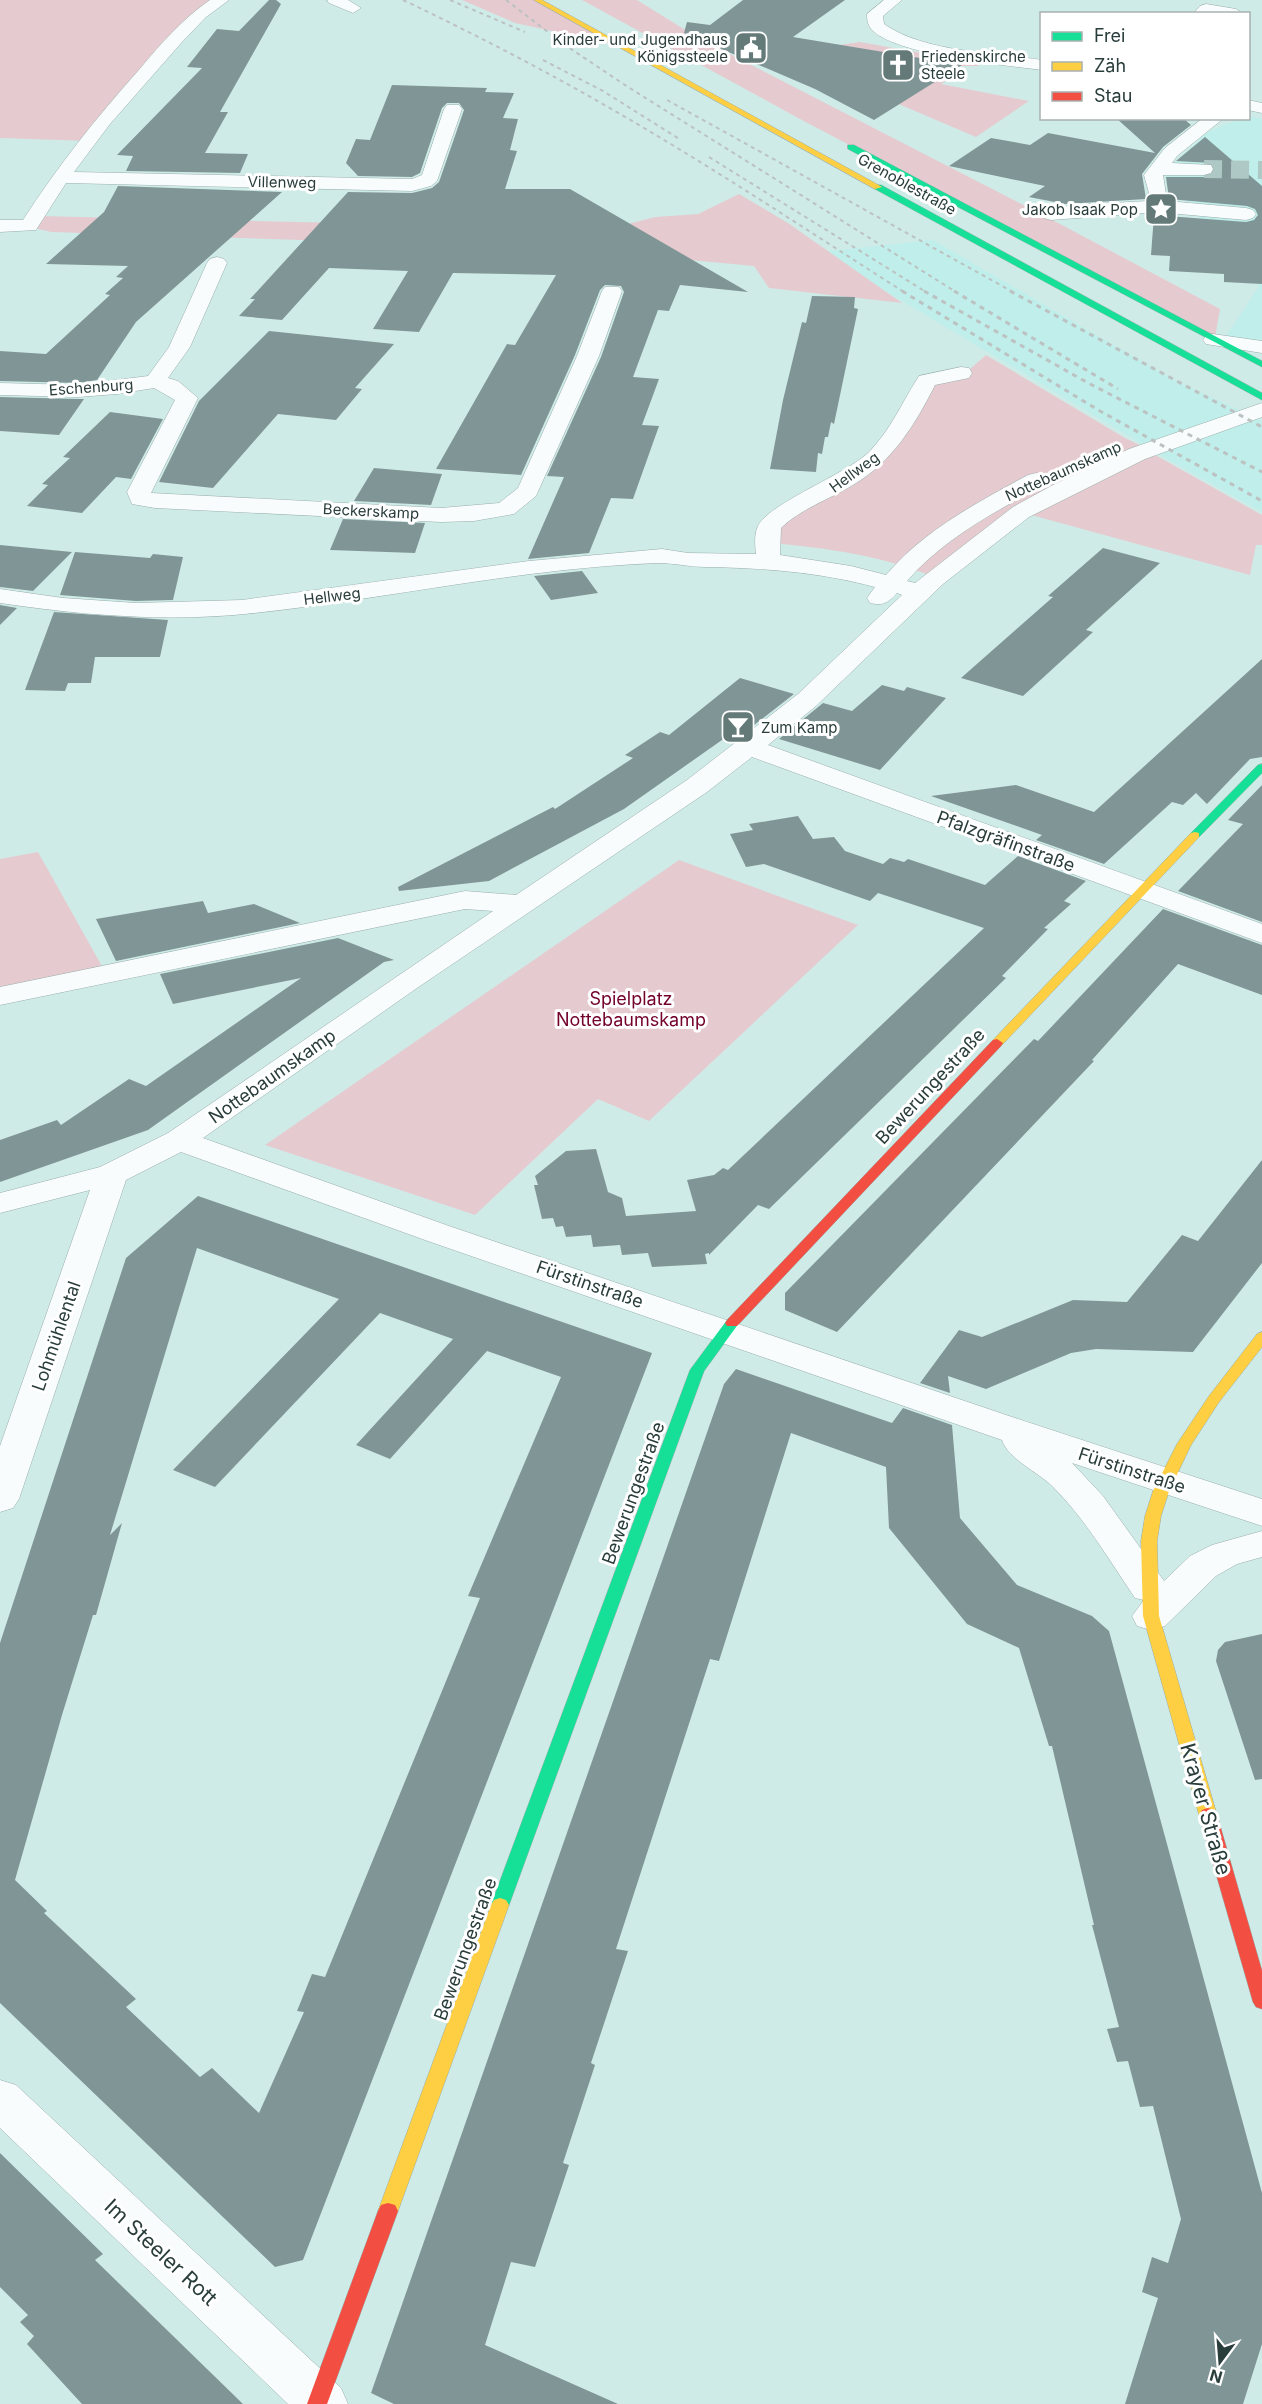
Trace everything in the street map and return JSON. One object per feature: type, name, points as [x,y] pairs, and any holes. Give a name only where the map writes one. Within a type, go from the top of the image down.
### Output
[{"type":"main road","name":"Grenoblestraße","points":[[537,0],[1258,391]]},
{"type":"main road","name":"Grenoblestraße","points":[[840,141],[1262,364]]},
{"type":"main road","name":"Bewerungestraße","points":[[319,2403],[698,1370],[725,1330],[1141,890],[1262,766]]},
{"type":"main road","name":"Krayer Straße","points":[[1262,1337],[1186,1439],[1165,1481],[1153,1516],[1147,1566],[1150,1602],[1262,2002]]},
{"type":"street","points":[[0,226],[29,226],[60,177],[104,120],[176,38],[200,14],[221,0]]},
{"type":"street","points":[[335,0],[353,8]]},
{"type":"street","points":[[894,0],[875,14],[875,21],[879,29],[920,45],[1040,66]]},
{"type":"street","points":[[1040,66],[1011,65],[999,71],[1017,77],[1040,77]]},
{"type":"street","name":"Villenweg","points":[[60,177],[412,185],[424,182],[430,177],[453,109]]},
{"type":"street","points":[[1156,207],[1158,193],[1153,175],[1171,152],[1212,120]]},
{"type":"street","points":[[1158,169],[1204,169]]},
{"type":"street","points":[[1051,214],[1156,207],[1246,214]]},
{"type":"street","name":"Eschenburg","points":[[0,389],[79,391],[128,387],[155,381],[179,347],[217,262]]},
{"type":"street","name":"Beckerskamp","points":[[155,381],[170,386],[187,398],[139,492],[140,499],[441,515],[474,514],[506,509],[528,491],[588,356],[612,291]]},
{"type":"street","points":[[1214,340],[1262,347]]},
{"type":"street","name":"Hellweg","points":[[768,552],[768,530],[777,518],[824,494],[864,468],[888,446],[907,418],[927,381],[961,373]]},
{"type":"street","points":[[1227,399],[1258,391]]},
{"type":"street","name":"Nottebaumskamp","points":[[0,1203],[112,1174],[179,1140],[697,786],[750,747],[807,700],[927,586],[1021,512],[1137,454],[1262,410]]},
{"type":"street","name":"Nottebaumskamp","points":[[853,654],[876,602],[900,575],[958,526],[999,500],[1036,481],[1195,412]]},
{"type":"street","name":"Hellweg","points":[[0,596],[63,605],[136,610],[242,607],[529,568],[662,556],[688,560],[768,552],[851,573],[900,575],[927,586]]},
{"type":"street","name":"Pfalzgräfinstraße","points":[[750,747],[1262,934]]},
{"type":"street","points":[[0,996],[465,900],[523,904]]},
{"type":"street","name":"Fürstinstraße","points":[[179,1140],[437,1233],[1002,1427],[1262,1513]]},
{"type":"street","name":"Lohmühlental","points":[[0,1498],[112,1174]]},
{"type":"street","name":"Fürstinstraße","points":[[1002,1427],[1065,1477],[1090,1505],[1150,1602]]},
{"type":"street","points":[[1150,1602],[1225,1554],[1262,1544]]},
{"type":"street","name":"Im Steeler Rott","points":[[0,2099],[319,2403]]},
{"type":"shaded area","points":[[1250,116],[1262,119],[1262,344],[1225,338],[1260,285],[1234,277],[1207,226],[1163,173],[1208,132],[1237,120],[1250,120]]},
{"type":"shaded area","points":[[933,240],[1172,379],[1262,421],[1262,512],[1172,462],[820,252]]},
{"type":"green space","points":[[0,0],[220,0],[88,141],[0,138]]},
{"type":"green space","points":[[462,0],[536,0],[619,46],[515,23]]},
{"type":"green space","points":[[582,0],[637,0],[695,36],[1220,309],[1215,338],[800,119]]},
{"type":"green space","points":[[860,42],[978,63],[979,66],[956,66],[951,69],[962,71],[941,84],[1029,101],[976,137],[828,74],[839,45]]},
{"type":"green space","points":[[739,194],[788,223],[902,303],[769,288],[754,266],[560,248],[51,232],[30,227],[38,216],[609,229],[655,217],[698,214]]},
{"type":"green space","points":[[986,355],[1125,438],[1148,449],[1064,484],[934,577],[875,558],[813,547],[771,543],[773,524],[869,468],[929,382],[963,375]]},
{"type":"green space","points":[[1150,452],[1262,515],[1262,545],[1256,545],[1250,575],[1024,513]]},
{"type":"green space","points":[[38,852],[103,968],[0,992],[0,859]]},
{"type":"green space","name":"Spielplatz Nottebaumskamp","points":[[679,860],[858,925],[649,1121],[598,1099],[475,1215],[265,1145]]},
{"type":"building","points":[[269,0],[276,0],[281,4],[220,112],[228,112],[205,153],[248,154],[240,173],[126,171],[133,156],[117,155],[202,68],[187,67],[217,29],[239,31]]},
{"type":"building","points":[[743,0],[845,0],[793,37],[962,65],[874,120],[815,89],[684,33],[687,22],[710,25]]},
{"type":"building","points":[[392,85],[487,88],[485,92],[514,93],[503,118],[518,119],[510,150],[517,151],[505,189],[570,189],[748,292],[680,285],[669,311],[658,310],[633,377],[659,379],[642,425],[659,426],[633,499],[611,498],[589,553],[528,559],[564,477],[547,476],[601,357],[624,292],[621,286],[605,285],[600,290],[575,355],[521,475],[436,469],[507,344],[515,345],[556,275],[453,273],[419,332],[373,329],[408,271],[329,268],[282,320],[239,316],[255,299],[250,299],[348,192],[412,193],[432,188],[439,182],[464,110],[459,103],[447,103],[442,108],[420,173],[412,177],[358,176],[346,163],[356,139],[370,140]]},
{"type":"building","points":[[1118,120],[1185,120],[1191,125],[1163,147],[1142,174],[1146,199],[1065,204],[1029,197],[1045,186],[949,166],[991,138],[1030,145],[1048,133],[1155,153]]},
{"type":"building","points":[[1205,137],[1262,186],[1262,284],[1224,282],[1224,274],[1169,271],[1170,256],[1151,255],[1154,215],[1246,222],[1254,220],[1258,215],[1255,209],[1247,206],[1169,199],[1166,177],[1204,177],[1213,174],[1215,168],[1211,163],[1176,161]]},
{"type":"building","points":[[118,186],[282,192],[136,322],[97,380],[78,383],[0,381],[0,351],[46,354],[110,295],[105,294],[123,278],[116,277],[128,266],[46,264],[104,212]]},
{"type":"building","points":[[812,296],[855,297],[854,308],[858,309],[834,424],[831,422],[822,454],[818,453],[816,472],[770,469],[783,400],[802,322],[806,323]]},
{"type":"building","points":[[269,331],[394,344],[355,388],[362,389],[336,420],[278,414],[213,488],[159,482],[199,401]]},
{"type":"building","points":[[0,397],[84,399],[59,435],[0,431]]},
{"type":"building","points":[[110,412],[163,419],[131,479],[116,477],[82,513],[27,506],[48,485],[42,484],[70,458],[63,457]]},
{"type":"building","points":[[374,468],[442,474],[431,505],[354,501]]},
{"type":"building","points":[[343,519],[425,523],[415,553],[330,550]]},
{"type":"building","points":[[0,545],[72,552],[33,591],[0,587]]},
{"type":"building","points":[[1103,548],[1160,563],[1086,630],[1093,632],[1023,696],[961,678],[1053,597],[1048,596]]},
{"type":"building","points":[[75,552],[150,558],[153,554],[183,557],[173,600],[136,601],[60,595]]},
{"type":"building","points":[[582,571],[598,593],[551,600],[534,576]]},
{"type":"building","points":[[0,605],[17,608],[0,625]]},
{"type":"building","points":[[54,612],[168,620],[160,657],[95,657],[91,683],[68,683],[65,691],[25,690]]},
{"type":"building","points":[[1262,659],[1262,757],[1250,759],[1207,804],[1196,793],[1183,805],[1172,802],[1104,864],[1036,840],[1042,835],[931,796],[1016,785],[1094,812]]},
{"type":"building","points":[[740,678],[794,694],[749,729],[739,728],[624,809],[489,881],[399,891],[398,887],[553,807],[555,809],[633,758],[625,755],[660,732],[669,735]]},
{"type":"building","points":[[882,685],[904,691],[907,687],[946,698],[880,770],[779,739],[823,703],[852,711]]},
{"type":"building","points":[[1262,785],[1262,922],[1178,891],[1243,824],[1228,820]]},
{"type":"building","points":[[798,816],[813,839],[834,837],[845,851],[883,864],[890,858],[904,862],[908,859],[985,885],[1018,856],[1086,881],[1064,901],[1071,904],[1044,928],[1048,929],[1002,976],[1006,978],[769,1209],[758,1205],[709,1255],[709,1253],[705,1254],[707,1264],[652,1267],[648,1253],[622,1255],[620,1245],[593,1247],[591,1235],[566,1237],[563,1226],[556,1227],[553,1218],[542,1219],[534,1185],[538,1185],[535,1176],[566,1151],[596,1149],[608,1192],[622,1198],[626,1216],[696,1211],[687,1180],[714,1175],[723,1168],[728,1170],[984,928],[878,893],[870,901],[764,864],[746,867],[730,834],[753,830],[749,824]]},
{"type":"building","points":[[203,901],[208,913],[254,904],[300,923],[116,961],[96,919]]},
{"type":"building","points":[[1163,909],[1262,945],[1262,995],[1178,964],[1092,1060],[1094,1061],[837,1332],[785,1310],[785,1293],[1034,1039],[1038,1041]]},
{"type":"building","points":[[338,938],[394,960],[384,962],[148,1130],[0,1182],[0,1140],[57,1120],[61,1125],[129,1079],[146,1086],[301,978],[173,1004],[160,974]]},
{"type":"building","points":[[1262,1160],[1262,1263],[1193,1352],[1096,1349],[1071,1353],[986,1389],[948,1376],[950,1393],[920,1383],[959,1330],[982,1337],[1073,1300],[1127,1302],[1182,1235],[1198,1241]]},
{"type":"building","points":[[198,1196],[652,1353],[303,2260],[275,2267],[0,2003],[0,1643],[126,1258]],"holes":[[[197,1248],[339,1299],[173,1470],[215,1487],[380,1313],[453,1339],[356,1445],[390,1459],[487,1351],[561,1377],[468,1596],[480,1598],[325,1977],[312,1974],[297,2011],[304,2012],[259,2113],[212,2068],[200,2077],[126,2007],[136,1999],[44,1913],[47,1911],[15,1880],[62,1715],[93,1615],[96,1615],[122,1523],[110,1535]]]},
{"type":"building","points":[[736,1369],[892,1423],[903,1408],[952,1425],[960,1518],[1017,1585],[1092,1616],[1109,1631],[1262,2193],[1262,2344],[1243,2404],[1125,2404],[1158,2298],[1142,2292],[1152,2257],[1168,2263],[1181,2219],[1153,2106],[1140,2107],[1128,2061],[1117,2062],[1107,2029],[1119,2027],[1092,1925],[1094,1925],[1052,1746],[1049,1746],[1019,1648],[967,1624],[889,1528],[886,1467],[791,1433],[719,1661],[710,1659],[616,1949],[628,1951],[591,2063],[595,2065],[563,2163],[569,2165],[535,2267],[511,2262],[485,2345],[618,2404],[394,2404],[371,2393],[724,1384]]},
{"type":"building","points":[[1262,1634],[1262,1779],[1255,1780],[1216,1661],[1218,1650],[1225,1642]]},
{"type":"building","points":[[0,2153],[103,2254],[95,2260],[243,2404],[82,2404],[27,2344],[34,2336],[20,2322],[28,2315],[0,2287]]},
{"type":"tunnel","points":[[1204,169],[1262,170]]},
{"type":"railway","points":[[403,0],[528,62],[619,113],[904,292]]},
{"type":"railway","points":[[450,0],[525,32]]},
{"type":"railway","points":[[506,0],[565,45],[628,87],[956,292]]},
{"type":"railway","points":[[543,60],[603,91],[681,140]]},
{"type":"railway","points":[[667,100],[1013,292]]},
{"type":"railway","points":[[709,157],[926,292]]},
{"type":"railway","points":[[902,291],[1100,411],[1262,501]]},
{"type":"railway","points":[[924,291],[1090,384],[1262,472]]},
{"type":"railway","points":[[954,291],[1118,389]]},
{"type":"railway","points":[[1010,291],[1262,427]]},
{"type":"traffic: fast","points":[[851,147],[1262,364]]},
{"type":"traffic: fast","points":[[878,187],[1262,397]]},
{"type":"traffic: fast","points":[[1195,835],[1262,767]]},
{"type":"traffic: fast","points":[[500,1905],[697,1370],[732,1323]]},
{"type":"traffic: slow","points":[[537,0],[878,187]]},
{"type":"traffic: slow","points":[[997,1043],[1195,835]]},
{"type":"traffic: slow","points":[[1208,1815],[1151,1616],[1149,1541],[1153,1516],[1161,1491],[1184,1444],[1214,1399],[1262,1337]]},
{"type":"traffic: slow","points":[[388,2211],[500,1905]]},
{"type":"traffic: jam","points":[[732,1323],[997,1043]]},
{"type":"traffic: jam","points":[[1208,1815],[1262,2002]]},
{"type":"traffic: jam","points":[[317,2404],[388,2211]]},
{"type":"place","name":"Kinder- und Jugendhaus Königssteele","points":[[751,48]]},
{"type":"place","name":"Friedenskirche Steele","points":[[898,65]]},
{"type":"place","name":"Jakob Isaak Pop","points":[[1161,209]]},
{"type":"place","name":"Zum Kamp","points":[[738,727]]}]
